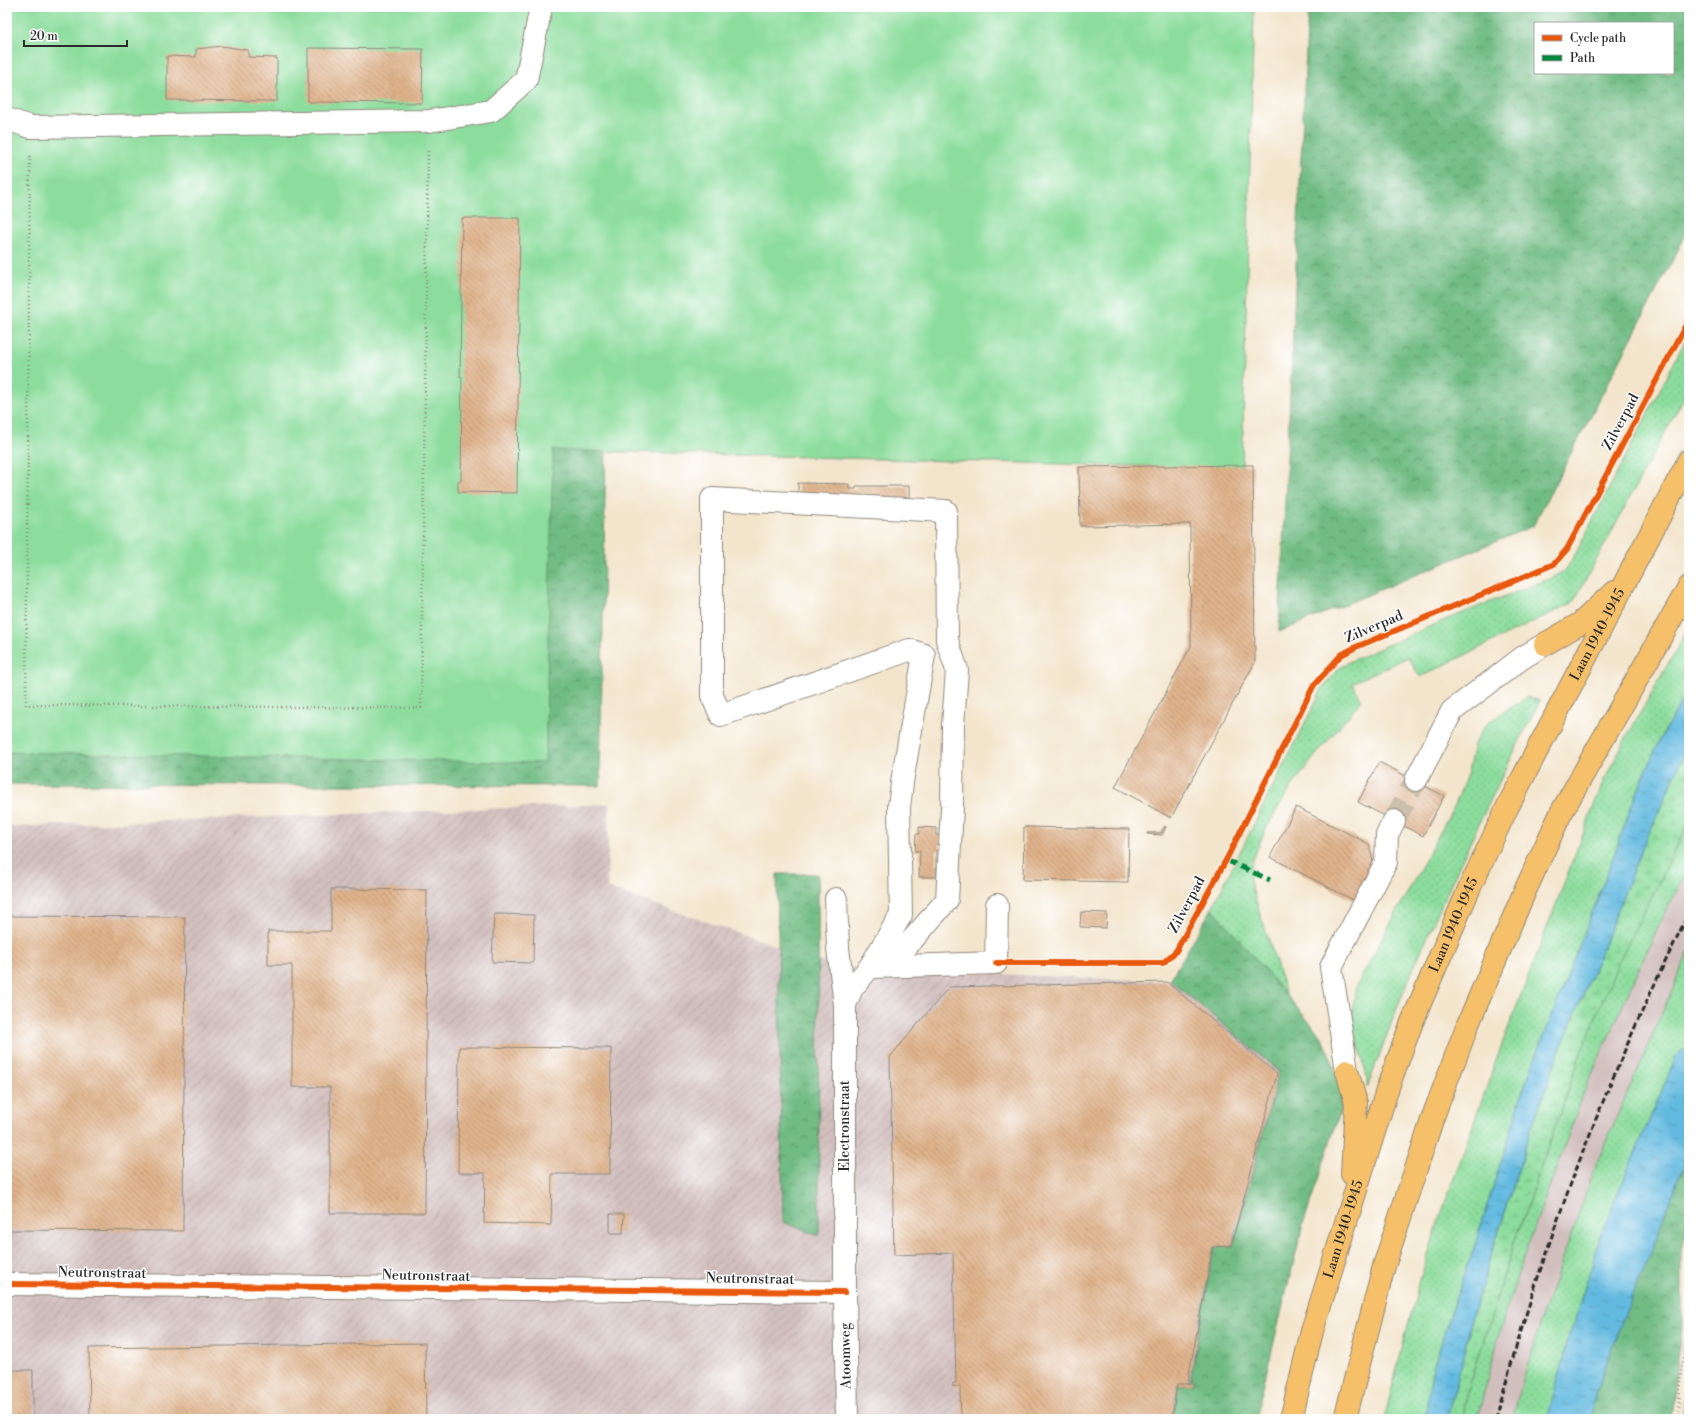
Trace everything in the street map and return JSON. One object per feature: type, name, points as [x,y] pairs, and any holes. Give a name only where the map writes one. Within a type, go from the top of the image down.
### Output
[{"type":"highway","name":"Laan 1940-1945","points":[[1291,1419],[1312,1331],[1389,1084],[1412,1022],[1469,889],[1512,799],[1689,460]]},
{"type":"highway","points":[[1545,644],[1581,623],[1628,579]]},
{"type":"highway","points":[[1345,1419],[1384,1266],[1434,1114],[1468,1024],[1524,893],[1561,813],[1689,587]]},
{"type":"highway","points":[[1347,1071],[1356,1103],[1349,1210]]},
{"type":"street","points":[[7,119],[30,127],[429,122],[491,111],[526,80],[541,7]]},
{"type":"street","points":[[712,499],[946,511],[947,640],[957,670],[953,725],[952,815],[947,900],[906,947],[870,967],[901,915],[899,807],[924,655],[909,650],[722,715],[712,696],[712,499]]},
{"type":"street","points":[[1416,780],[1452,711],[1522,658],[1545,644]]},
{"type":"street","points":[[1347,1071],[1331,967],[1386,862],[1387,835],[1394,821]]},
{"type":"street","points":[[836,899],[838,948],[845,1005]]},
{"type":"street","points":[[870,967],[996,963],[997,906]]},
{"type":"street","name":"Electronstraat","points":[[845,1292],[845,1005],[852,988],[870,967]]},
{"type":"street","name":"Neutronstraat","points":[[7,1284],[845,1292]]},
{"type":"street","name":"Atoomweg","points":[[845,1292],[847,1419]]},
{"type":"path","points":[[30,127],[26,705],[421,708],[429,122]]},
{"type":"path","points":[[1677,1419],[1687,1328],[1687,1253],[1689,1238]]},
{"type":"shaded area","points":[[609,804],[607,888],[838,967],[1182,982],[1328,1083],[1221,1419],[7,1419],[7,827]]},
{"type":"shaded area","points":[[1689,868],[1689,951],[1598,1160],[1542,1315],[1512,1419],[1477,1419],[1503,1321],[1524,1256],[1586,1087],[1661,920]]},
{"type":"green space","points":[[7,7],[1254,7],[1242,469],[553,450],[545,763],[7,752]]},
{"type":"green space","points":[[1308,7],[1689,7],[1689,229],[1533,526],[1279,632]]},
{"type":"green space","points":[[553,99],[612,100],[600,786],[7,784],[7,735]]},
{"type":"green space","points":[[1689,333],[1689,388],[1572,603],[1420,677],[1408,657],[1352,683],[1362,700],[1318,752],[1291,788],[1268,826],[1258,847],[1251,868],[1250,882],[1287,997],[1212,908],[1323,687],[1338,669],[1351,661],[1445,620],[1556,576],[1566,569],[1576,553]]},
{"type":"green space","points":[[1689,627],[1689,689],[1659,741],[1633,802],[1605,880],[1525,1085],[1472,1254],[1432,1372],[1425,1419],[1384,1419],[1419,1283],[1439,1220],[1501,1047],[1603,782],[1622,745]]},
{"type":"green space","points":[[1527,697],[1540,701],[1487,806],[1437,914],[1401,999],[1367,1088],[1366,1073],[1352,1018],[1358,983],[1455,805],[1468,772],[1474,744],[1483,728],[1493,719]]},
{"type":"green space","points":[[1689,747],[1689,822],[1617,965],[1579,1058],[1512,1249],[1468,1391],[1462,1419],[1448,1419],[1473,1314],[1531,1129],[1557,1057],[1638,858],[1683,757]]},
{"type":"green space","points":[[1689,822],[1689,868],[1661,920],[1586,1087],[1524,1256],[1503,1321],[1477,1419],[1462,1419],[1468,1391],[1512,1249],[1579,1058],[1617,964]]},
{"type":"green space","points":[[777,874],[818,874],[819,1236],[783,1222]]},
{"type":"green space","points":[[1212,908],[1322,1037],[1340,1088],[1342,1106],[1302,1228],[1255,1419],[1173,1419],[1178,1385],[1194,1384],[1194,1380],[1190,1381],[1214,1247],[1233,1246],[1279,1071],[1170,980]]},
{"type":"green space","points":[[1689,951],[1689,1053],[1683,1050],[1677,1056],[1606,1221],[1569,1337],[1546,1419],[1512,1419],[1542,1315],[1598,1160]]},
{"type":"green space","points":[[1689,1152],[1689,1211],[1682,1252],[1682,1328],[1671,1419],[1589,1419],[1596,1391],[1618,1330],[1645,1268]]},
{"type":"green space","points":[[1689,1361],[1689,1419],[1682,1419],[1683,1412]]},
{"type":"water","points":[[1689,689],[1689,747],[1683,757],[1638,858],[1557,1057],[1531,1129],[1473,1314],[1448,1419],[1425,1419],[1432,1372],[1472,1254],[1525,1085],[1605,880],[1633,802],[1659,741]]},
{"type":"water","points":[[1683,1050],[1689,1053],[1689,1152],[1645,1268],[1618,1330],[1596,1391],[1589,1419],[1546,1419],[1569,1337],[1606,1221],[1677,1055]]},
{"type":"building","points":[[222,46],[248,50],[248,57],[277,58],[277,101],[167,100],[167,56],[196,57],[196,49]]},
{"type":"building","points":[[308,48],[423,49],[422,103],[308,102]]},
{"type":"building","points":[[462,218],[520,218],[517,493],[458,492],[458,481],[461,481],[462,377],[460,377]]},
{"type":"building","points":[[1253,465],[1255,662],[1171,818],[1115,787],[1191,646],[1190,524],[1080,526],[1079,467]]},
{"type":"building","points":[[798,483],[849,484],[849,489],[856,489],[856,486],[909,486],[909,499],[798,499]]},
{"type":"building","points":[[1379,762],[1444,796],[1423,836],[1358,802]]},
{"type":"building","points":[[1296,807],[1369,844],[1373,862],[1353,900],[1270,857]]},
{"type":"building","points":[[1165,826],[1166,827],[1162,835],[1147,834],[1161,833]]},
{"type":"building","points":[[919,827],[936,828],[936,835],[940,835],[940,850],[936,850],[936,877],[919,877],[920,851],[915,851],[916,834],[919,834]]},
{"type":"building","points":[[1024,827],[1129,829],[1128,882],[1023,880]]},
{"type":"building","points":[[331,889],[427,890],[425,1213],[330,1213],[330,1087],[292,1087],[292,965],[268,965],[268,931],[331,931]]},
{"type":"building","points":[[1081,912],[1107,913],[1106,928],[1080,927]]},
{"type":"building","points":[[494,914],[534,915],[533,963],[492,962]]},
{"type":"building","points":[[7,916],[185,917],[183,1231],[7,1230]]},
{"type":"building","points":[[1167,982],[1277,1074],[1231,1246],[1213,1247],[1188,1380],[1193,1380],[1192,1384],[1177,1384],[1172,1419],[961,1419],[960,1387],[952,1386],[953,1383],[956,1383],[953,1253],[894,1255],[890,1057],[949,987]]},
{"type":"building","points":[[459,1047],[611,1048],[610,1174],[552,1174],[551,1225],[484,1223],[485,1173],[458,1173]]},
{"type":"building","points":[[610,1214],[624,1214],[623,1233],[610,1233]]},
{"type":"building","points":[[425,1343],[426,1419],[90,1419],[89,1348]]},
{"type":"building","points":[[7,1370],[33,1370],[33,1419],[7,1419]]},
{"type":"tunnel","points":[[1394,821],[1416,780]]},
{"type":"railway","points":[[1496,1419],[1534,1289],[1579,1161],[1631,1036],[1689,913]]},
{"type":"marked path","points":[[1226,860],[1270,880]]},
{"type":"cycle path","name":"Zilverpad","points":[[996,963],[1163,963],[1176,951],[1226,860],[1314,685],[1341,655],[1356,647],[1554,564],[1567,549],[1689,319]]},
{"type":"cycle path","points":[[7,1284],[845,1292]]}]
